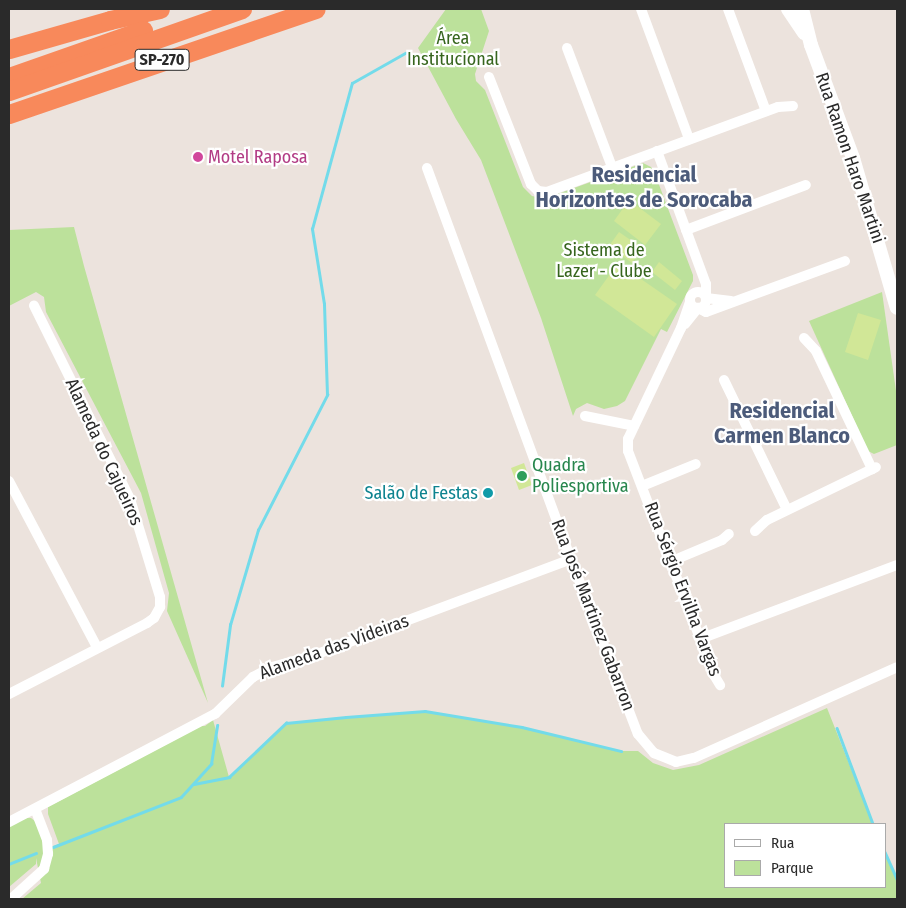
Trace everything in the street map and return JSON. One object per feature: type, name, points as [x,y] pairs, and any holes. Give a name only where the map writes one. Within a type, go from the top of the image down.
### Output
[{"type":"highway","points":[[9,47],[102,9]]},
{"type":"highway","points":[[9,47],[110,20],[160,9]]},
{"type":"highway","name":"SP-270","points":[[9,76],[203,9]]},
{"type":"highway","name":"SP-270","points":[[9,91],[242,9]]},
{"type":"highway","name":"SP-270","points":[[9,114],[316,9]]},
{"type":"main road","points":[[788,9],[812,44]]},
{"type":"main road","name":"Rua Ramon Haro Martini","points":[[802,9],[812,44],[853,158],[897,308]]},
{"type":"street","points":[[641,9],[689,139]]},
{"type":"street","points":[[728,9],[766,111]]},
{"type":"street","points":[[567,48],[612,167]]},
{"type":"street","points":[[489,77],[531,184],[538,192],[547,192],[766,111],[778,107],[794,106]]},
{"type":"street","points":[[657,151],[706,284],[706,298],[732,302]]},
{"type":"street","name":"Rua José Martinez Gabarron","points":[[427,168],[571,559],[638,734],[654,753],[676,762],[694,758],[897,667]]},
{"type":"street","points":[[686,230],[806,185]]},
{"type":"street","points":[[694,301],[706,312],[845,261]]},
{"type":"street","name":"Rua Sérgio Ervilha Vargas","points":[[701,270],[694,301],[628,439],[628,451],[672,561],[714,676],[720,685]]},
{"type":"street","name":"Rua Sérgio Ervilha Vargas","points":[[694,301],[704,305],[706,298]]},
{"type":"street","name":"Alameda do Cajueiros","points":[[9,694],[154,618],[160,607],[160,597],[130,499],[34,306]]},
{"type":"street","points":[[755,531],[767,520],[874,468],[816,351],[804,338]]},
{"type":"street","points":[[724,380],[787,510]]},
{"type":"street","points":[[585,416],[634,426]]},
{"type":"street","points":[[642,486],[696,464]]},
{"type":"street","points":[[9,481],[97,647]]},
{"type":"street","points":[[672,561],[722,540],[729,534]]},
{"type":"street","name":"Alameda das Videiras","points":[[9,822],[215,714],[253,677],[272,667],[312,656],[571,559]]},
{"type":"street","points":[[700,639],[897,565]]},
{"type":"street","points":[[11,899],[44,869],[48,854],[46,840],[35,809]]},
{"type":"green space","name":"Sistema de Lazer - Clube","points":[[446,9],[481,9],[489,31],[475,74],[476,81],[485,90],[523,187],[532,196],[542,198],[552,196],[643,163],[651,167],[655,174],[693,275],[693,281],[667,332],[661,329],[625,401],[617,406],[604,409],[587,403],[576,409],[573,416],[541,318],[481,160],[456,119],[418,48]]},
{"type":"green space","points":[[629,200],[661,224],[645,245],[614,221]]},
{"type":"green space","points":[[74,227],[208,703],[167,611],[169,593],[141,493],[46,312],[44,297],[36,292],[9,306],[9,230]]},
{"type":"green space","points":[[619,232],[642,248],[632,263],[609,246]]},
{"type":"green space","points":[[659,262],[682,281],[675,290],[652,272]]},
{"type":"green space","points":[[618,263],[677,304],[654,337],[595,295]]},
{"type":"green space","points":[[882,292],[897,398],[897,445],[874,454],[868,451],[809,321]]},
{"type":"green space","points":[[858,313],[881,320],[868,360],[845,352]]},
{"type":"green space","name":"Quadra Poliesportiva","points":[[524,463],[532,485],[519,490],[511,468]]},
{"type":"green space","points":[[827,708],[873,823],[724,823],[724,888],[886,888],[886,854],[897,879],[897,899],[22,899],[41,883],[36,858],[36,864],[9,887],[9,826],[24,818],[31,818],[36,822],[46,849],[59,844],[48,814],[48,807],[201,726],[205,726],[213,720],[229,777],[286,723],[425,711],[522,727],[621,751],[638,751],[653,763],[673,770],[699,765]]},
{"type":"waterway","points":[[222,686],[230,625],[258,530],[327,395],[324,304],[312,229],[352,83],[405,53]]},
{"type":"waterway","points":[[194,784],[229,777],[286,723],[346,717],[425,711],[522,727],[621,751]]},
{"type":"waterway","points":[[53,847],[181,797],[211,764],[217,725]]},
{"type":"waterway","points":[[837,728],[873,823]]},
{"type":"waterway","points":[[9,864],[36,853]]},
{"type":"waterway","points":[[886,854],[897,879]]},
{"type":"place","name":"Motel Raposa","points":[[198,157]]},
{"type":"place","name":"Quadra Poliesportiva","points":[[522,476]]},
{"type":"place","name":"Salão de Festas","points":[[488,493]]},
{"type":"district","name":"Residencial Horizontes de Sorocaba","points":[[644,186]]},
{"type":"district","name":"Residencial Carmen Blanco","points":[[782,422]]},
{"type":"park label","name":"Área Institucional","points":[[453,49]]}]
